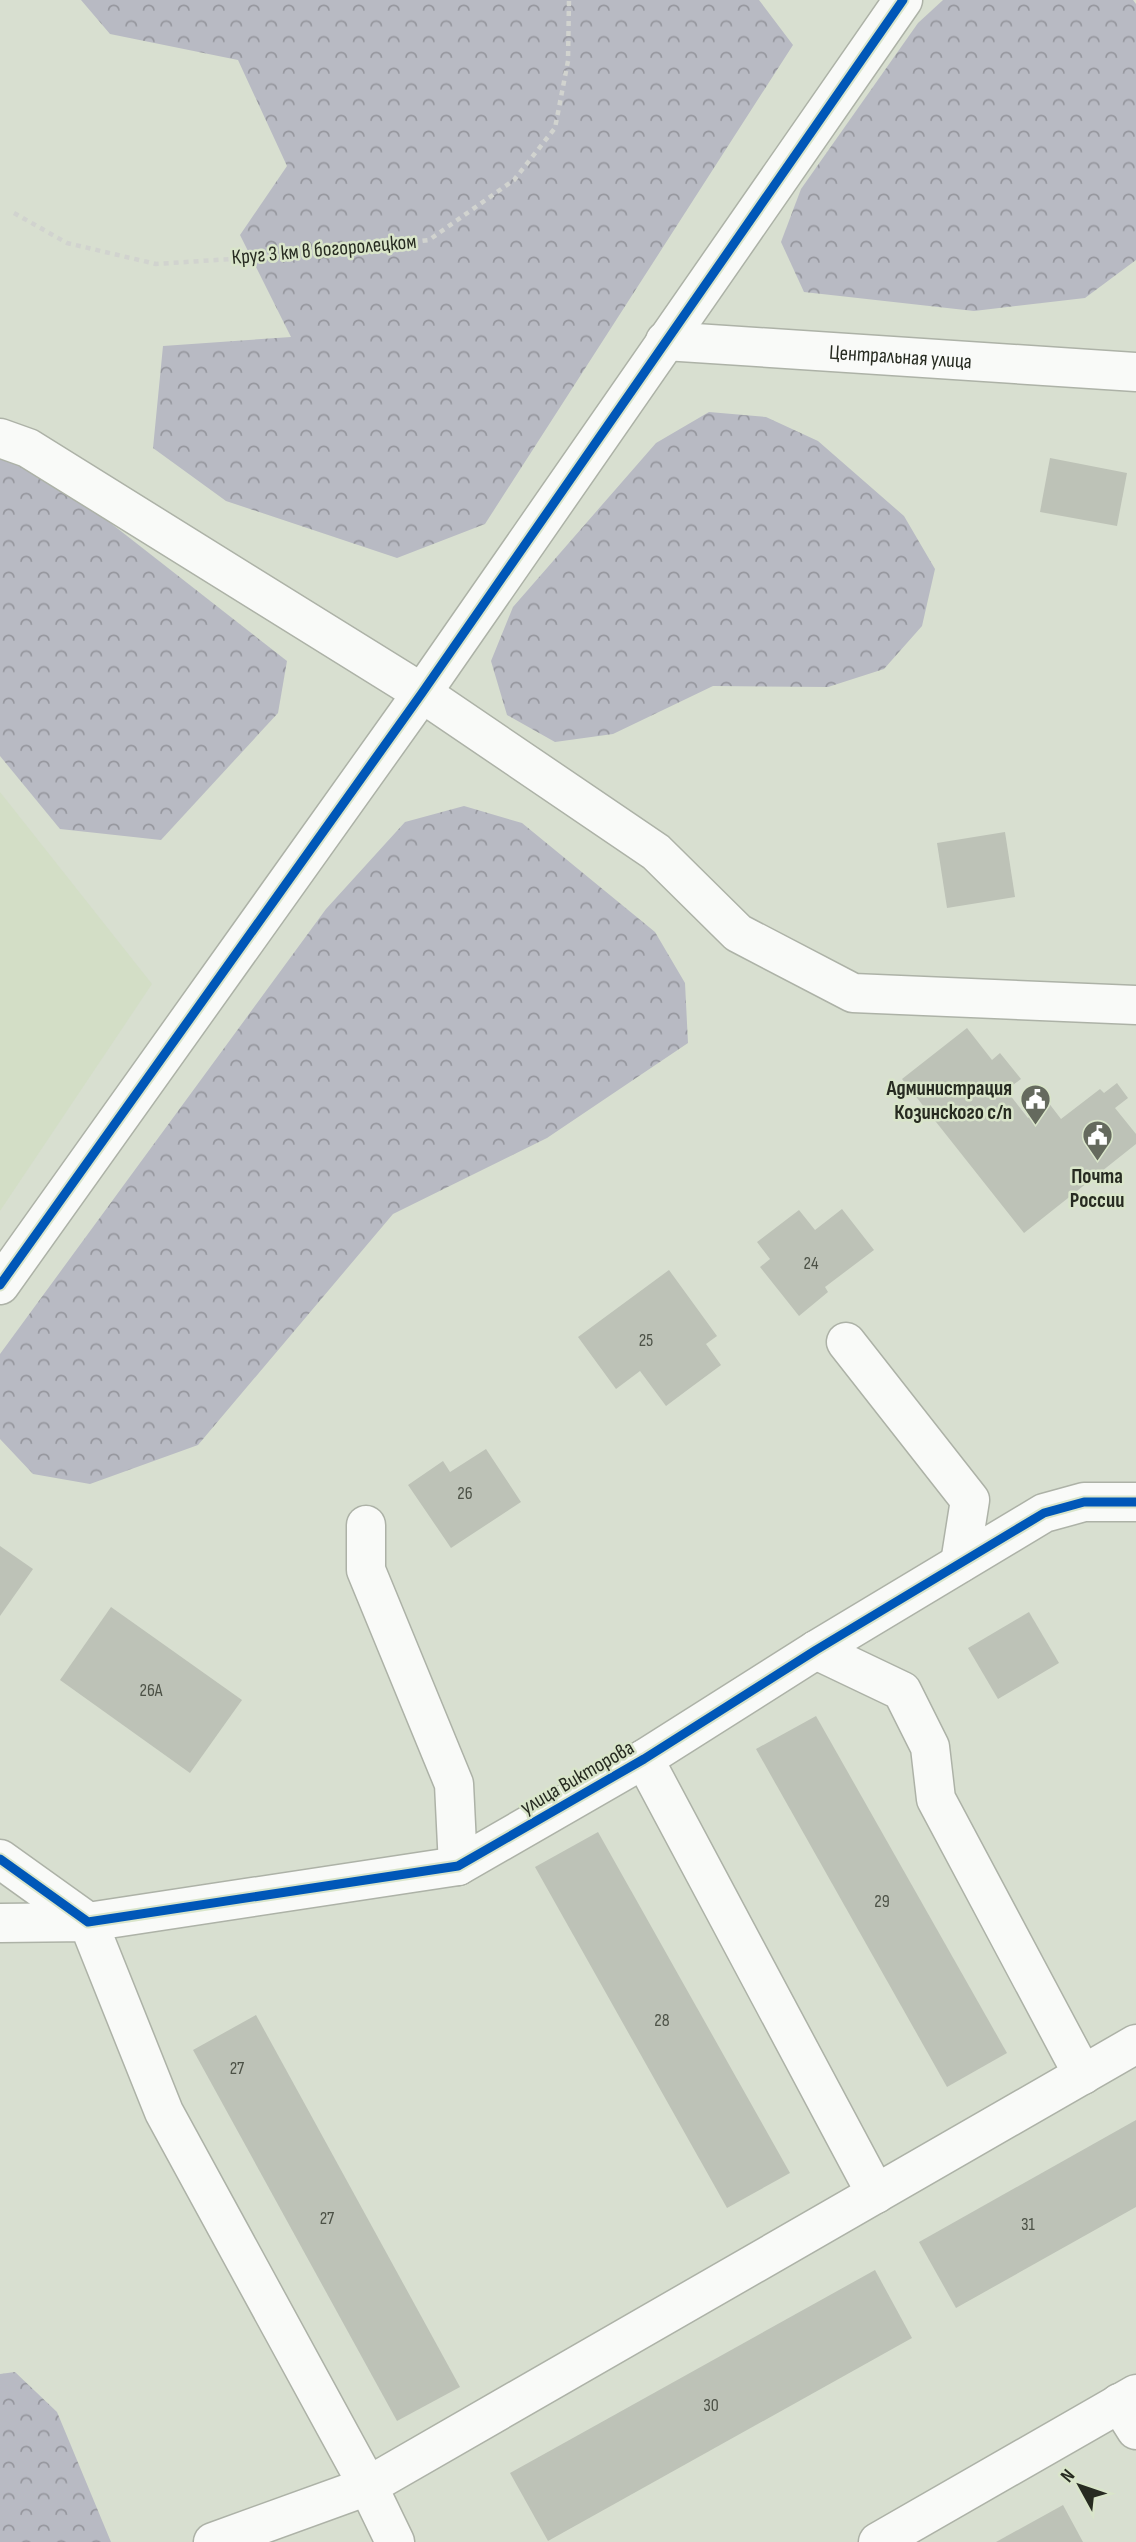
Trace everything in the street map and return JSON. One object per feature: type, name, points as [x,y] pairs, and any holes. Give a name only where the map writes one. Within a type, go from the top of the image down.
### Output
[{"type":"street","points":[[0,1285],[422,693],[903,0]]},
{"type":"street","name":"Центральная улица","points":[[665,341],[1136,372]]},
{"type":"street","points":[[0,438],[28,448],[422,693],[656,852],[738,933],[853,993],[1136,1005]]},
{"type":"street","points":[[846,1342],[970,1500],[960,1563]]},
{"type":"street","name":"улица Викторова","points":[[0,1923],[88,1922],[458,1866],[645,1759],[816,1650],[1044,1513],[1084,1502],[1136,1502]]},
{"type":"street","points":[[366,1525],[366,1570],[454,1784],[458,1866]]},
{"type":"street","points":[[816,1650],[902,1691],[930,1747],[936,1799],[1083,2075]]},
{"type":"street","points":[[645,1759],[876,2194]]},
{"type":"street","points":[[0,1859],[88,1922],[164,2112],[369,2486],[395,2542]]},
{"type":"street","points":[[213,2542],[369,2486],[1136,2044]]},
{"type":"street","points":[[878,2542],[1130,2409]]},
{"type":"shaded area","points":[[0,792],[152,984],[0,1211]]},
{"type":"green space","points":[[81,0],[759,0],[793,45],[485,524],[397,558],[226,501],[153,448],[163,346],[291,337],[240,235],[287,166],[238,60],[110,34]]},
{"type":"green space","points":[[943,0],[1133,0],[1136,4],[1136,260],[1085,298],[974,311],[804,292],[781,242],[801,189],[918,23]]},
{"type":"green space","points":[[709,412],[766,417],[818,441],[904,516],[935,569],[922,626],[884,669],[828,687],[713,686],[613,734],[555,742],[507,715],[491,661],[513,607],[656,443]]},
{"type":"green space","points":[[0,456],[44,471],[287,661],[278,713],[161,840],[60,829],[0,756]]},
{"type":"green space","points":[[464,806],[522,823],[655,932],[685,983],[688,1043],[547,1138],[393,1214],[198,1445],[90,1484],[33,1474],[0,1439],[0,1354],[326,909],[405,822]]},
{"type":"green space","points":[[15,2372],[57,2412],[111,2542],[0,2542],[0,2374]]},
{"type":"building","points":[[1050,458],[1127,473],[1117,526],[1040,512]]},
{"type":"building","points":[[1005,832],[1015,897],[947,908],[937,843]]},
{"type":"building","name":"Администрация Козинского с/п","points":[[967,1028],[992,1060],[1000,1053],[1021,1079],[1006,1090],[1028,1118],[1048,1102],[1061,1119],[1100,1089],[1104,1093],[1117,1083],[1128,1098],[1115,1108],[1136,1134],[1136,1144],[1024,1233],[902,1079]]},
{"type":"building","points":[[842,1209],[874,1250],[825,1287],[828,1292],[799,1316],[760,1267],[770,1259],[757,1242],[799,1210],[815,1230]]},
{"type":"building","points":[[669,1270],[717,1336],[706,1344],[721,1365],[666,1406],[640,1371],[616,1389],[578,1337]]},
{"type":"building","points":[[486,1449],[521,1502],[451,1548],[408,1485],[443,1461],[450,1472]]},
{"type":"building","points":[[0,1546],[33,1569],[0,1616]]},
{"type":"building","points":[[111,1607],[242,1700],[190,1773],[60,1680]]},
{"type":"building","points":[[1029,1612],[1059,1663],[998,1699],[968,1648]]},
{"type":"building","points":[[816,1716],[1007,2053],[947,2087],[756,1749]]},
{"type":"building","points":[[598,1832],[790,2173],[727,2208],[535,1867]]},
{"type":"building","points":[[256,2015],[460,2387],[397,2421],[193,2050]]},
{"type":"building","points":[[1136,2120],[1136,2207],[956,2308],[919,2242]]},
{"type":"building","points":[[875,2270],[912,2338],[548,2541],[510,2473]]},
{"type":"building","points":[[1063,2505],[1083,2542],[996,2542]]},
{"type":"cycle path","points":[[0,1285],[422,693],[903,0]]},
{"type":"cycle path","points":[[0,1859],[88,1922],[458,1866],[644,1759],[816,1650],[1044,1513],[1084,1502],[1136,1502]]},
{"type":"place","name":"Администрация Козинского с/п","points":[[1035,1127]]},
{"type":"place","name":"Почта России","points":[[1097,1163]]}]
